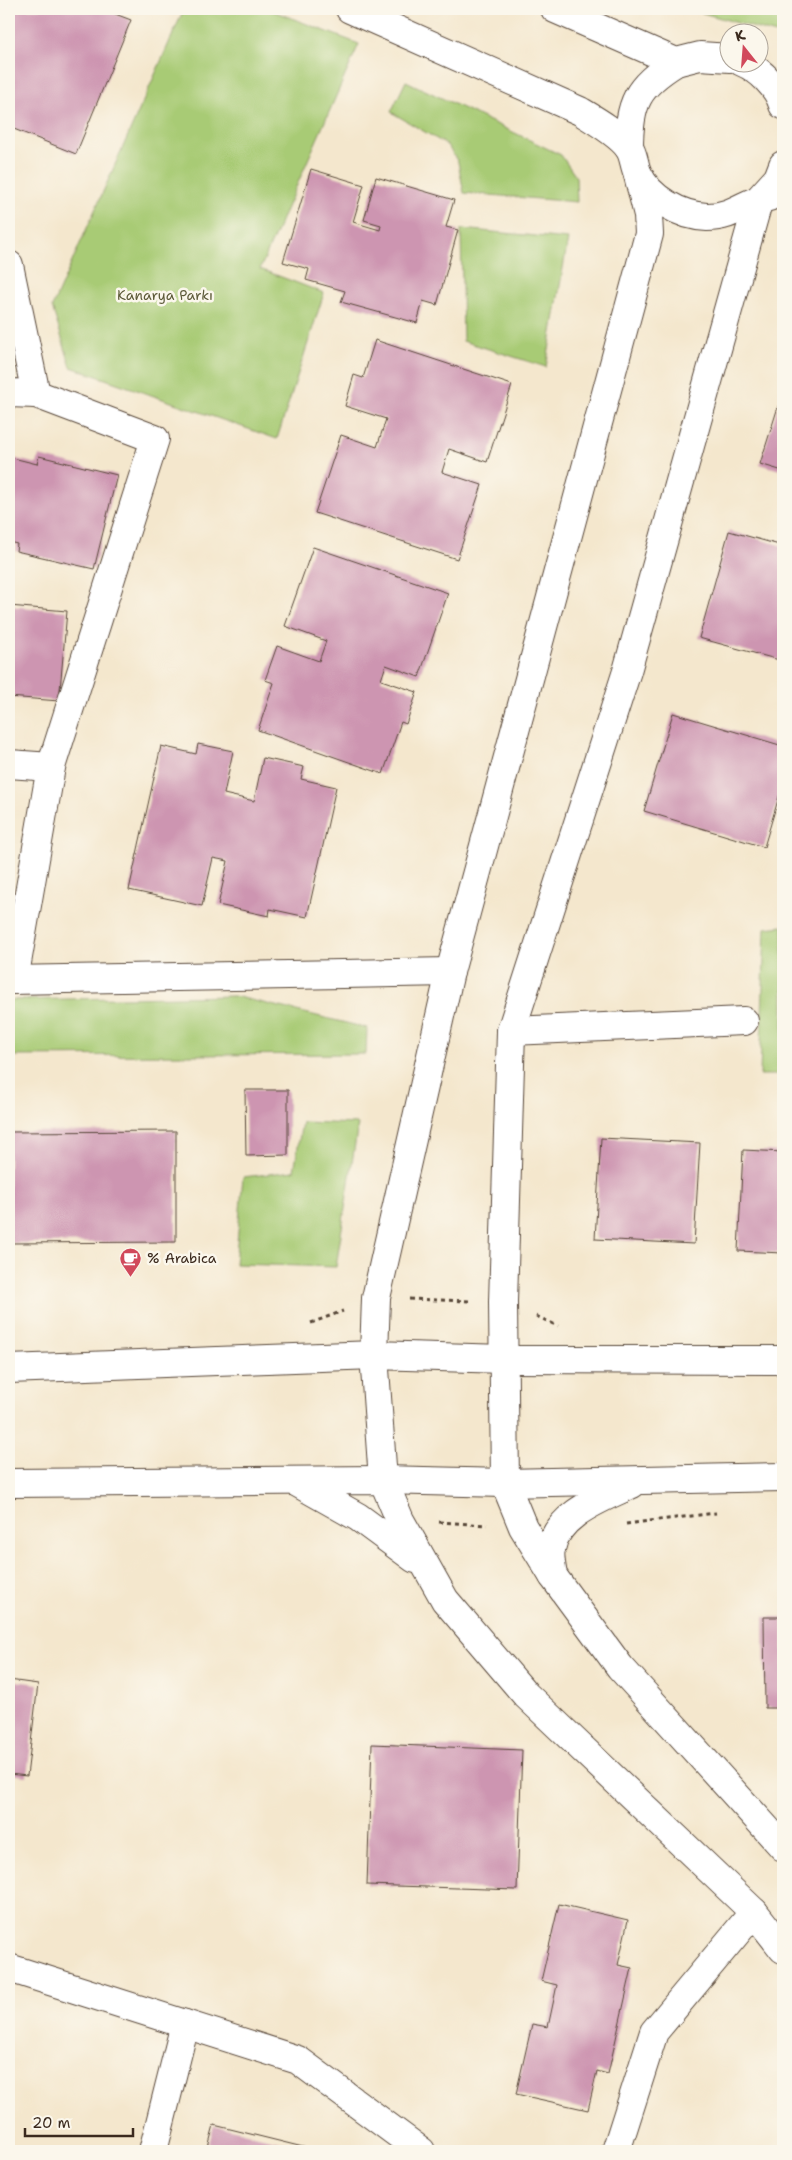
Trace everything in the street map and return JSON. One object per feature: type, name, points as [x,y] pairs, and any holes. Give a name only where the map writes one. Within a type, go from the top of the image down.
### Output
[{"type":"street","points":[[350,9],[580,111],[605,127],[629,148]]},
{"type":"street","points":[[555,9],[676,62]]},
{"type":"street","points":[[720,57],[700,56],[676,62],[655,75],[639,94],[629,120],[629,148],[648,215],[649,234],[450,972],[376,1298],[374,1355],[383,1480],[400,1520],[445,1600],[526,1695],[754,1912],[783,1949]]},
{"type":"street","points":[[760,72],[776,81],[783,105]]},
{"type":"street","points":[[783,165],[771,197],[627,671],[511,1031],[503,1302],[505,1482],[523,1527],[553,1576],[620,1667],[783,1847]]},
{"type":"street","points":[[638,175],[655,196],[679,211],[707,217],[734,212],[771,197]]},
{"type":"street","points":[[9,265],[36,394]]},
{"type":"street","points":[[9,393],[36,394],[155,439],[51,767],[11,980],[450,972]]},
{"type":"street","points":[[9,764],[51,767]]},
{"type":"street","points":[[511,1031],[744,1021]]},
{"type":"street","points":[[9,1369],[374,1355],[504,1359],[783,1360]]},
{"type":"street","points":[[9,1483],[292,1480],[639,1481],[783,1477]]},
{"type":"street","points":[[292,1480],[358,1517],[388,1537],[426,1567]]},
{"type":"street","points":[[553,1576],[551,1549],[560,1529],[572,1514],[639,1481]]},
{"type":"street","points":[[616,2151],[654,2032],[754,1912]]},
{"type":"street","points":[[9,1968],[298,2060],[421,2151]]},
{"type":"street","points":[[153,2151],[185,2024]]},
{"type":"green space","name":"Kanarya Parkı","points":[[184,9],[268,9],[359,44],[260,269],[324,293],[277,439],[71,367],[52,307]]},
{"type":"green space","points":[[689,9],[783,9],[783,36],[770,32],[770,22],[734,22]]},
{"type":"green space","points":[[406,81],[561,155],[576,177],[577,202],[464,193],[458,162],[447,145],[391,112]]},
{"type":"green space","points":[[461,229],[568,239],[546,367],[463,341]]},
{"type":"green space","points":[[783,926],[783,1075],[760,1075],[765,928]]},
{"type":"green space","points":[[234,996],[367,1028],[366,1054],[9,1056],[9,1000]]},
{"type":"green space","points":[[302,1122],[358,1124],[336,1267],[235,1264],[243,1177],[294,1171]]},
{"type":"building","points":[[9,9],[102,9],[131,20],[76,154],[9,127]]},
{"type":"building","points":[[311,169],[364,185],[353,222],[380,230],[381,225],[364,220],[376,177],[454,200],[446,227],[458,230],[437,305],[423,301],[417,323],[341,302],[345,291],[306,280],[309,269],[283,262]]},
{"type":"building","points":[[375,340],[512,385],[487,462],[449,449],[442,472],[482,485],[457,559],[315,513],[341,435],[377,447],[386,419],[345,406],[354,375],[363,378]]},
{"type":"building","points":[[783,391],[783,471],[760,464]]},
{"type":"building","points":[[39,456],[117,475],[94,569],[16,551],[17,544],[9,542],[9,457],[37,464]]},
{"type":"building","points":[[729,531],[783,546],[783,661],[699,638]]},
{"type":"building","points":[[313,547],[448,593],[419,677],[386,665],[381,680],[417,692],[406,724],[401,722],[383,774],[258,730],[274,683],[265,680],[277,646],[319,661],[326,641],[285,626]]},
{"type":"building","points":[[9,606],[67,611],[59,701],[9,697]]},
{"type":"building","points":[[673,713],[783,746],[783,783],[764,847],[644,811]]},
{"type":"building","points":[[198,744],[233,751],[224,794],[254,801],[263,758],[304,767],[301,779],[336,787],[307,917],[270,909],[269,916],[218,905],[228,861],[213,858],[202,906],[129,890],[161,746],[196,754]]},
{"type":"building","points":[[245,1090],[288,1090],[288,1155],[246,1156]]},
{"type":"building","points":[[176,1131],[176,1242],[9,1243],[9,1132]]},
{"type":"building","points":[[601,1138],[700,1143],[694,1244],[595,1239]]},
{"type":"building","points":[[743,1150],[783,1152],[783,1253],[738,1251]]},
{"type":"building","points":[[764,1617],[783,1617],[783,1708],[765,1708]]},
{"type":"building","points":[[9,1680],[38,1684],[27,1776],[9,1774]]},
{"type":"building","points":[[372,1744],[522,1750],[517,1890],[367,1885]]},
{"type":"building","points":[[559,1904],[628,1920],[618,1965],[632,1968],[608,2074],[597,2071],[588,2110],[516,2094],[532,2024],[548,2027],[557,1985],[541,1981]]},
{"type":"building","points":[[214,2125],[319,2151],[207,2151]]},
{"type":"place","name":"% Arabica","points":[[131,1277]]}]
